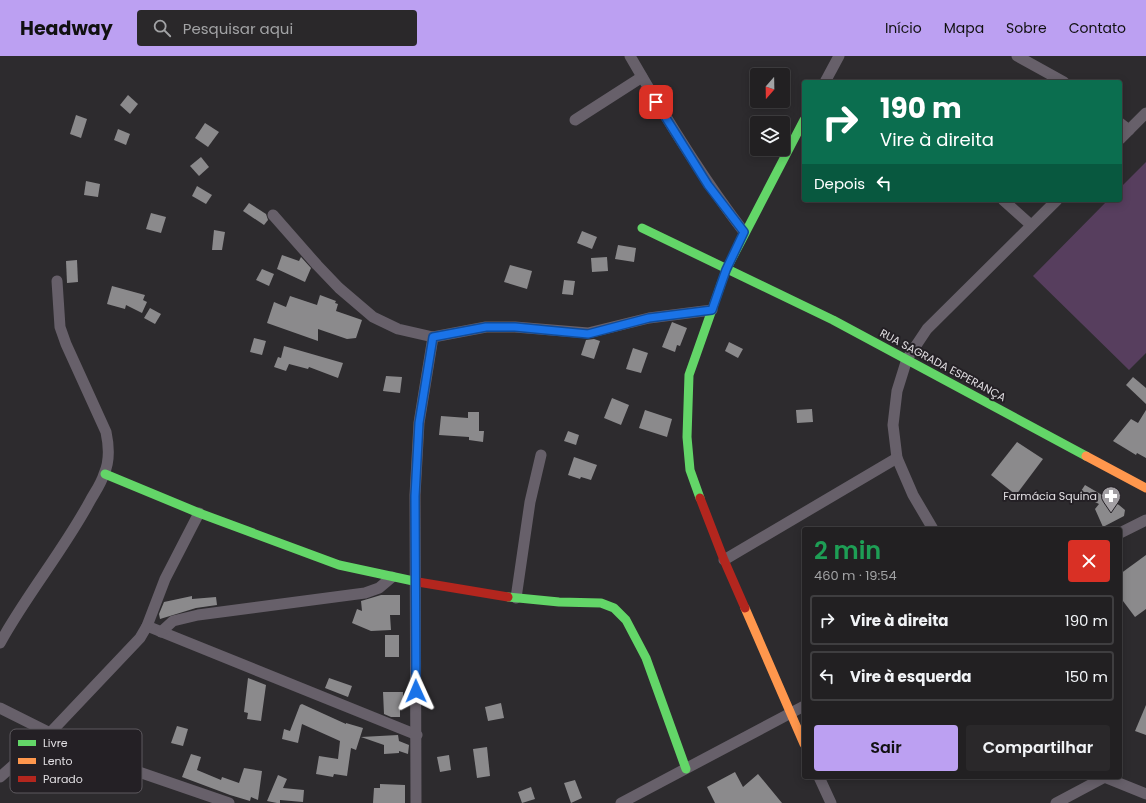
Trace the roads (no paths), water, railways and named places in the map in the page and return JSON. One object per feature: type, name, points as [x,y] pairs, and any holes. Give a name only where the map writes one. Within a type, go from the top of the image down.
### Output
[{"type":"street","points":[[630,56],[670,126],[708,185],[744,232]]},
{"type":"street","points":[[826,80],[839,56]]},
{"type":"street","points":[[1017,56],[1060,80]]},
{"type":"street","points":[[575,120],[642,77]]},
{"type":"street","points":[[1124,126],[1146,113]]},
{"type":"street","points":[[802,124],[744,232],[726,270],[689,375],[687,437],[690,470],[724,560],[802,740]]},
{"type":"street","points":[[792,142],[802,144]]},
{"type":"street","points":[[1005,202],[1031,225]]},
{"type":"street","points":[[932,527],[914,495],[897,458],[893,425],[897,391],[907,359],[927,329],[1055,202]]},
{"type":"street","points":[[273,215],[316,265],[339,288],[373,317],[398,329],[433,337],[486,327],[515,327],[588,334],[649,318],[712,310]]},
{"type":"street","name":"RUA SAGRADA ESPERANÇA","points":[[642,228],[726,270],[833,320],[1146,488]]},
{"type":"street","points":[[0,642],[14,618],[76,528],[105,474],[109,445],[106,432],[66,344],[60,327],[57,281]]},
{"type":"street","points":[[416,803],[417,735],[415,496],[419,423],[433,337]]},
{"type":"street","points":[[516,598],[528,509],[541,455]]},
{"type":"street","points":[[724,560],[897,458]]},
{"type":"street","points":[[105,474],[199,513],[339,565],[415,582],[516,598],[559,602],[601,603],[614,608],[626,620],[646,658],[686,769]]},
{"type":"street","points":[[54,729],[128,653],[147,626],[165,579],[199,513]]},
{"type":"street","points":[[1122,532],[1146,520]]},
{"type":"street","points":[[161,632],[172,621],[198,615],[365,593],[379,588],[392,577]]},
{"type":"street","points":[[147,626],[417,735]]},
{"type":"street","points":[[621,803],[802,707]]},
{"type":"street","points":[[0,708],[40,729]]},
{"type":"street","points":[[0,777],[10,768]]},
{"type":"street","points":[[142,773],[229,803]]},
{"type":"street","points":[[820,779],[831,803]]},
{"type":"street","points":[[1056,803],[1100,779]]},
{"type":"street","points":[[1109,779],[1146,794]]},
{"type":"place","name":"Farmácia Squina","points":[[1111,513]]}]
